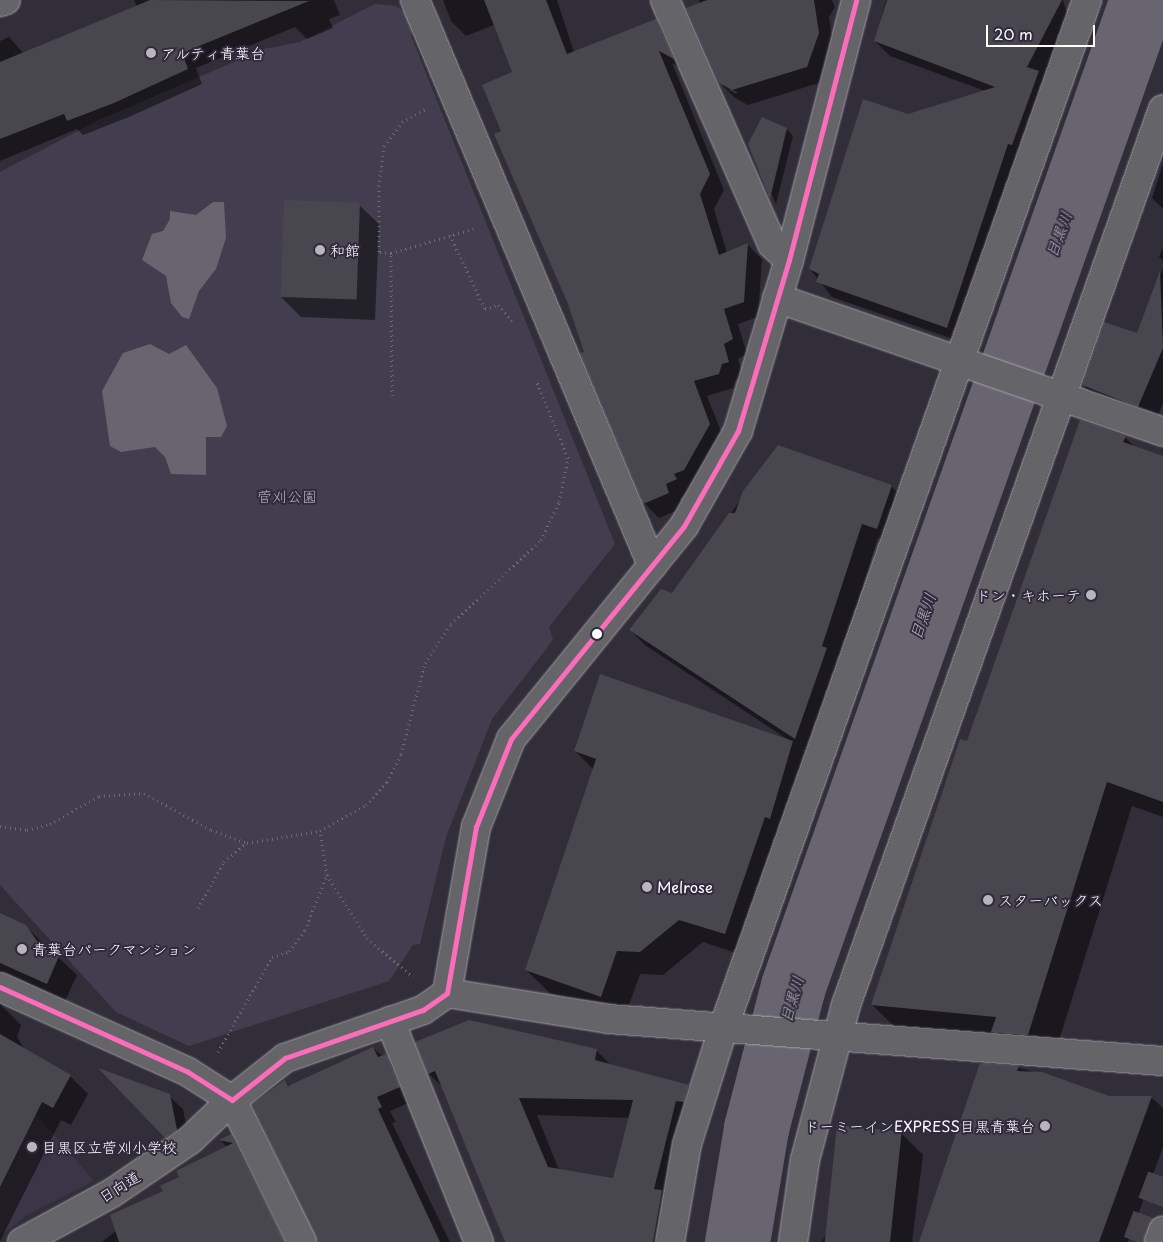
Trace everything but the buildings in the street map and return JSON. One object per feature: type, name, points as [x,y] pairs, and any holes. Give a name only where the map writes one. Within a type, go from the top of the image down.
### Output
[{"type":"street","points":[[0,2],[6,0]]},
{"type":"street","points":[[416,0],[652,565]]},
{"type":"street","points":[[665,0],[772,244],[789,260]]},
{"type":"street","points":[[856,0],[789,260],[738,431],[704,497],[652,565],[523,720],[500,760],[469,858],[447,993],[609,1019],[831,1033],[1163,1061]]},
{"type":"street","points":[[670,1242],[687,1144],[732,1026],[966,361],[1087,0]]},
{"type":"street","points":[[793,1242],[805,1160],[831,1033],[1054,393],[1163,110]]},
{"type":"street","points":[[778,298],[966,361],[1163,432]]},
{"type":"street","points":[[0,987],[203,1081],[232,1100],[302,1242]]},
{"type":"street","name":"日向道","points":[[22,1242],[54,1234],[190,1140],[232,1100],[285,1058],[423,1010],[447,993]]},
{"type":"street","points":[[390,1022],[479,1242]]},
{"type":"street","points":[[1159,1242],[1163,1231]]},
{"type":"path","points":[[454,93],[402,122],[384,146],[379,186],[379,252],[391,252],[450,234],[508,220]]},
{"type":"path","points":[[450,234],[484,309],[498,305],[514,328]]},
{"type":"path","points":[[391,252],[392,396]]},
{"type":"path","points":[[0,826],[27,830],[50,824],[99,796],[144,793],[211,830],[247,843],[320,831],[366,805],[387,782],[401,754],[425,664],[451,624],[513,570],[541,540],[551,519],[568,458],[532,371]]},
{"type":"path","points":[[320,831],[327,875],[346,909],[390,961]]},
{"type":"path","points":[[198,908],[224,862],[247,843]]},
{"type":"path","points":[[203,1081],[272,957],[300,942],[327,875]]},
{"type":"shaded area","points":[[213,202],[224,202],[226,238],[216,269],[199,291],[189,319],[182,317],[171,303],[166,276],[142,260],[152,234],[163,231],[170,219],[170,211],[196,215]]},
{"type":"shaded area","points":[[150,344],[169,354],[186,345],[217,388],[227,426],[221,437],[206,437],[206,475],[171,474],[165,457],[155,447],[121,452],[110,446],[102,391],[123,353]]},
{"type":"shaded area","name":"目黒区立菅刈小学校","points":[[0,1095],[35,1113],[94,1181],[27,1215],[0,1236]]},
{"type":"green space","name":"菅刈公園","points":[[375,4],[396,6],[414,19],[411,36],[615,544],[549,627],[553,640],[492,719],[446,837],[420,944],[413,945],[389,981],[189,1046],[116,1012],[0,885],[0,172],[97,121],[264,49],[300,42]]},
{"type":"waterway","name":"目黒川","points":[[737,1242],[756,1128],[793,986],[1142,0]]},
{"type":"tunnel","points":[[1137,1242],[1163,1172]]},
{"type":"transit line","points":[[0,987],[188,1072],[232,1100],[285,1058],[423,1010],[447,993],[476,827],[511,739],[684,526],[738,431],[789,260],[856,0]]},
{"type":"place","name":"アルティ青葉台","points":[[151,53]]},
{"type":"place","name":"和館","points":[[320,250]]},
{"type":"place","name":"ドン・キホーテ","points":[[1091,595]]},
{"type":"place","name":"Melrose","points":[[647,887]]},
{"type":"place","name":"スターバックス","points":[[988,900]]},
{"type":"place","name":"青葉台パークマンション","points":[[22,949]]},
{"type":"place","name":"ドーミーインEXPRESS目黒青葉台","points":[[1045,1126]]},
{"type":"place","name":"目黒区立菅刈小学校","points":[[32,1147]]}]
